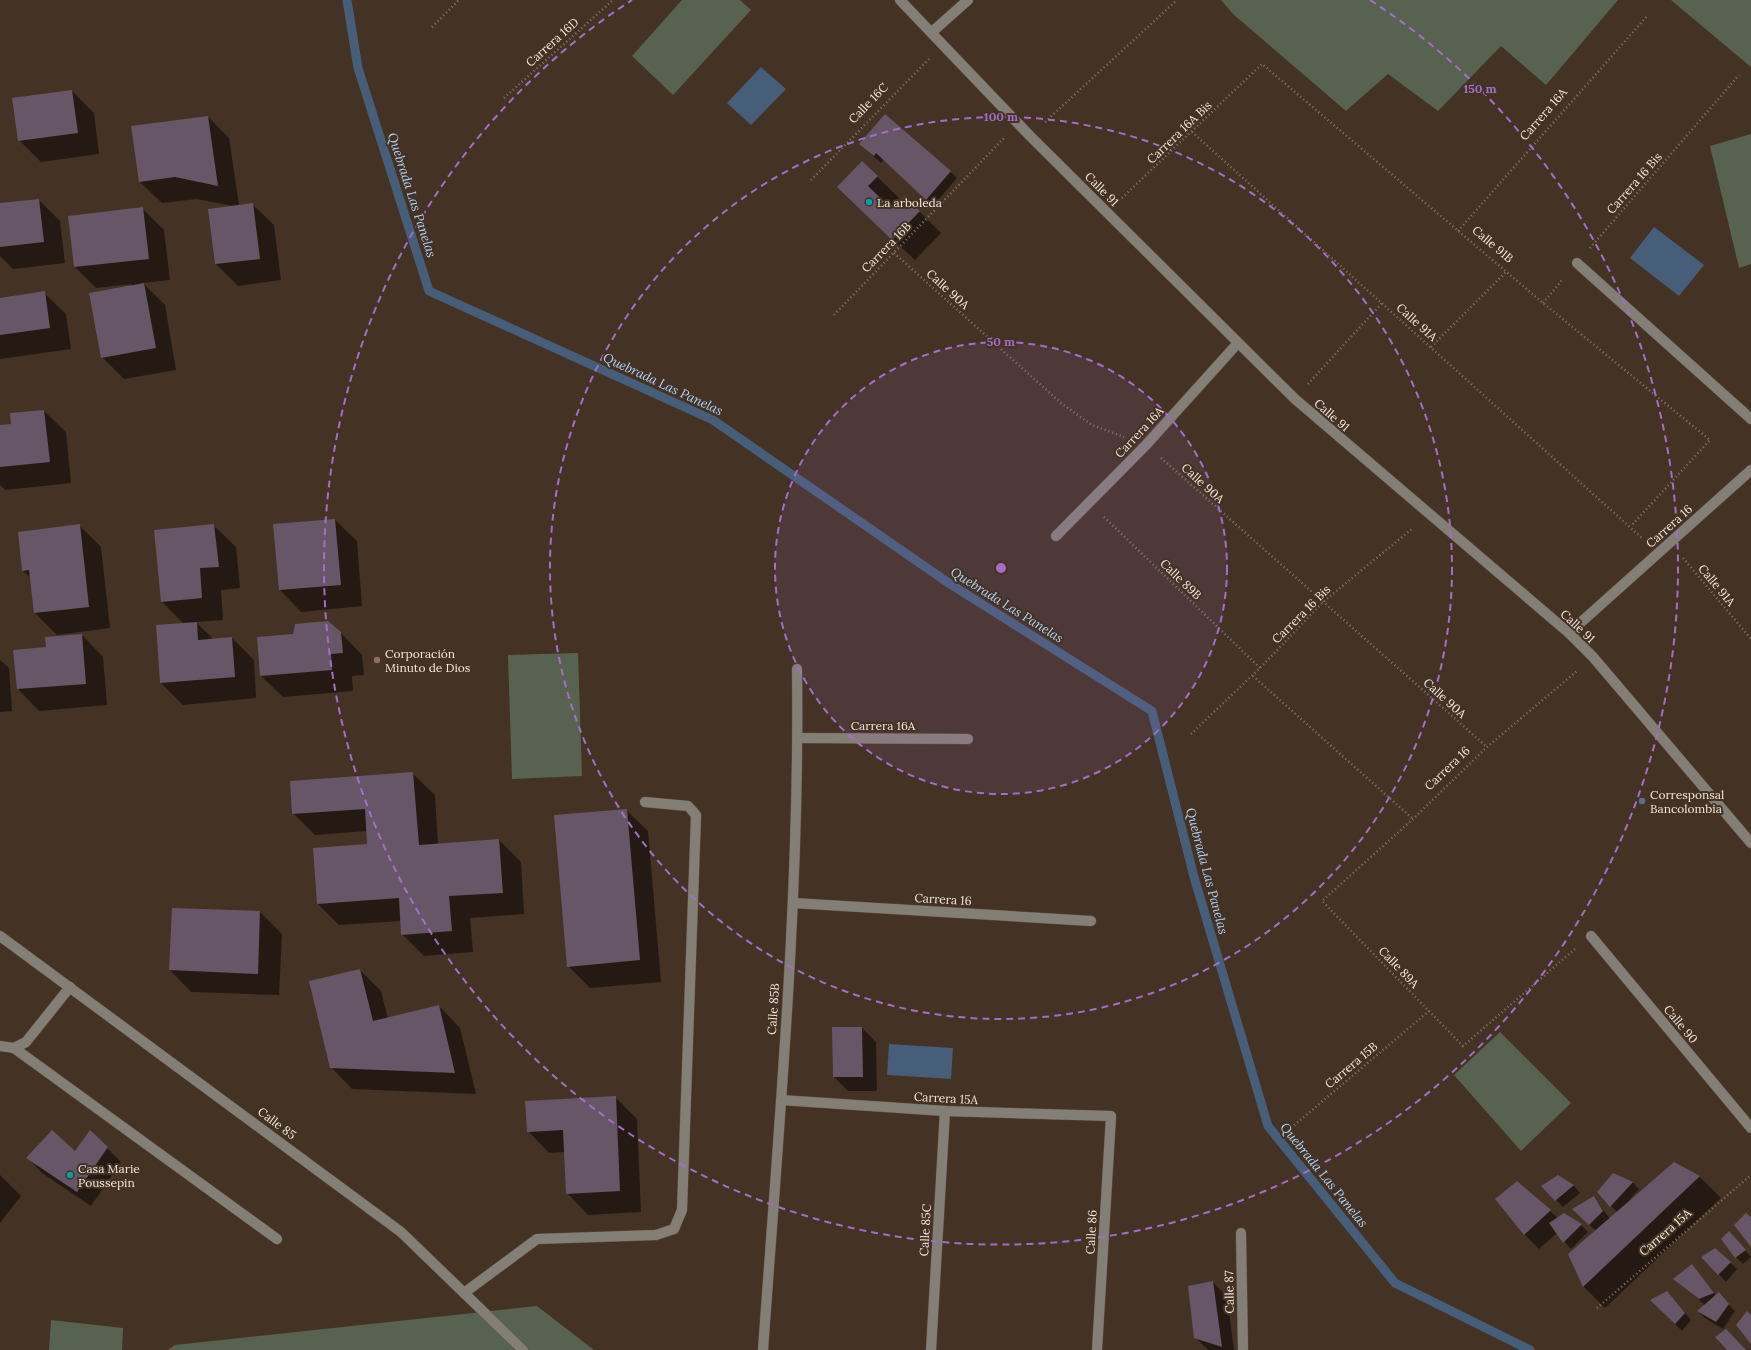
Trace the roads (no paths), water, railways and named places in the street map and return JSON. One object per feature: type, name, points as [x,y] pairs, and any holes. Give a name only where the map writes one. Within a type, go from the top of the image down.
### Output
[{"type":"street","name":"Calle 91","points":[[900,0],[1018,124],[1237,344],[1294,399],[1569,633],[1593,657],[1751,843]]},
{"type":"street","points":[[932,32],[968,0]]},
{"type":"street","points":[[1577,263],[1751,419]]},
{"type":"street","name":"Carrera 16A","points":[[1056,536],[1146,445],[1237,344]]},
{"type":"street","name":"Carrera 16","points":[[1569,633],[1751,470]]},
{"type":"street","name":"Calle 85B","points":[[763,1350],[781,1100],[793,903],[798,738],[797,669]]},
{"type":"street","name":"Carrera 16A","points":[[798,738],[968,739]]},
{"type":"street","points":[[464,1293],[528,1244],[537,1239],[656,1235],[674,1229],[682,1210],[696,815],[688,806],[645,802]]},
{"type":"street","name":"Carrera 16","points":[[793,903],[1091,920]]},
{"type":"street","name":"Calle 85","points":[[0,936],[401,1232],[523,1350]]},
{"type":"street","name":"Calle 90","points":[[1590,936],[1751,1128]]},
{"type":"street","points":[[14,1048],[26,1042],[70,987]]},
{"type":"street","points":[[0,1046],[14,1048],[276,1239]]},
{"type":"street","name":"Carrera 15A","points":[[781,1100],[945,1111],[1111,1116]]},
{"type":"street","name":"Calle 85C","points":[[931,1350],[945,1111]]},
{"type":"street","name":"Calle 86","points":[[1098,1350],[1111,1116]]},
{"type":"street","name":"Calle 87","points":[[1242,1233],[1243,1350]]},
{"type":"water","points":[[761,67],[786,89],[751,125],[727,103]]},
{"type":"water","points":[[1654,227],[1704,265],[1679,296],[1630,258]]},
{"type":"water","points":[[889,1044],[953,1048],[951,1079],[887,1075]]},
{"type":"waterway","name":"Quebrada Las Panelas","points":[[347,0],[358,68],[429,291],[713,420],[950,584],[1152,711],[1194,877],[1268,1126],[1395,1283],[1530,1350]]},
{"type":"place","name":"La arboleda","points":[[869,202]]},
{"type":"place","name":"Corporación Minuto de Dios","points":[[377,660]]},
{"type":"place","name":"Corresponsal Bancolombia","points":[[1642,801]]},
{"type":"place","name":"Casa Marie Poussepin","points":[[70,1175]]}]
